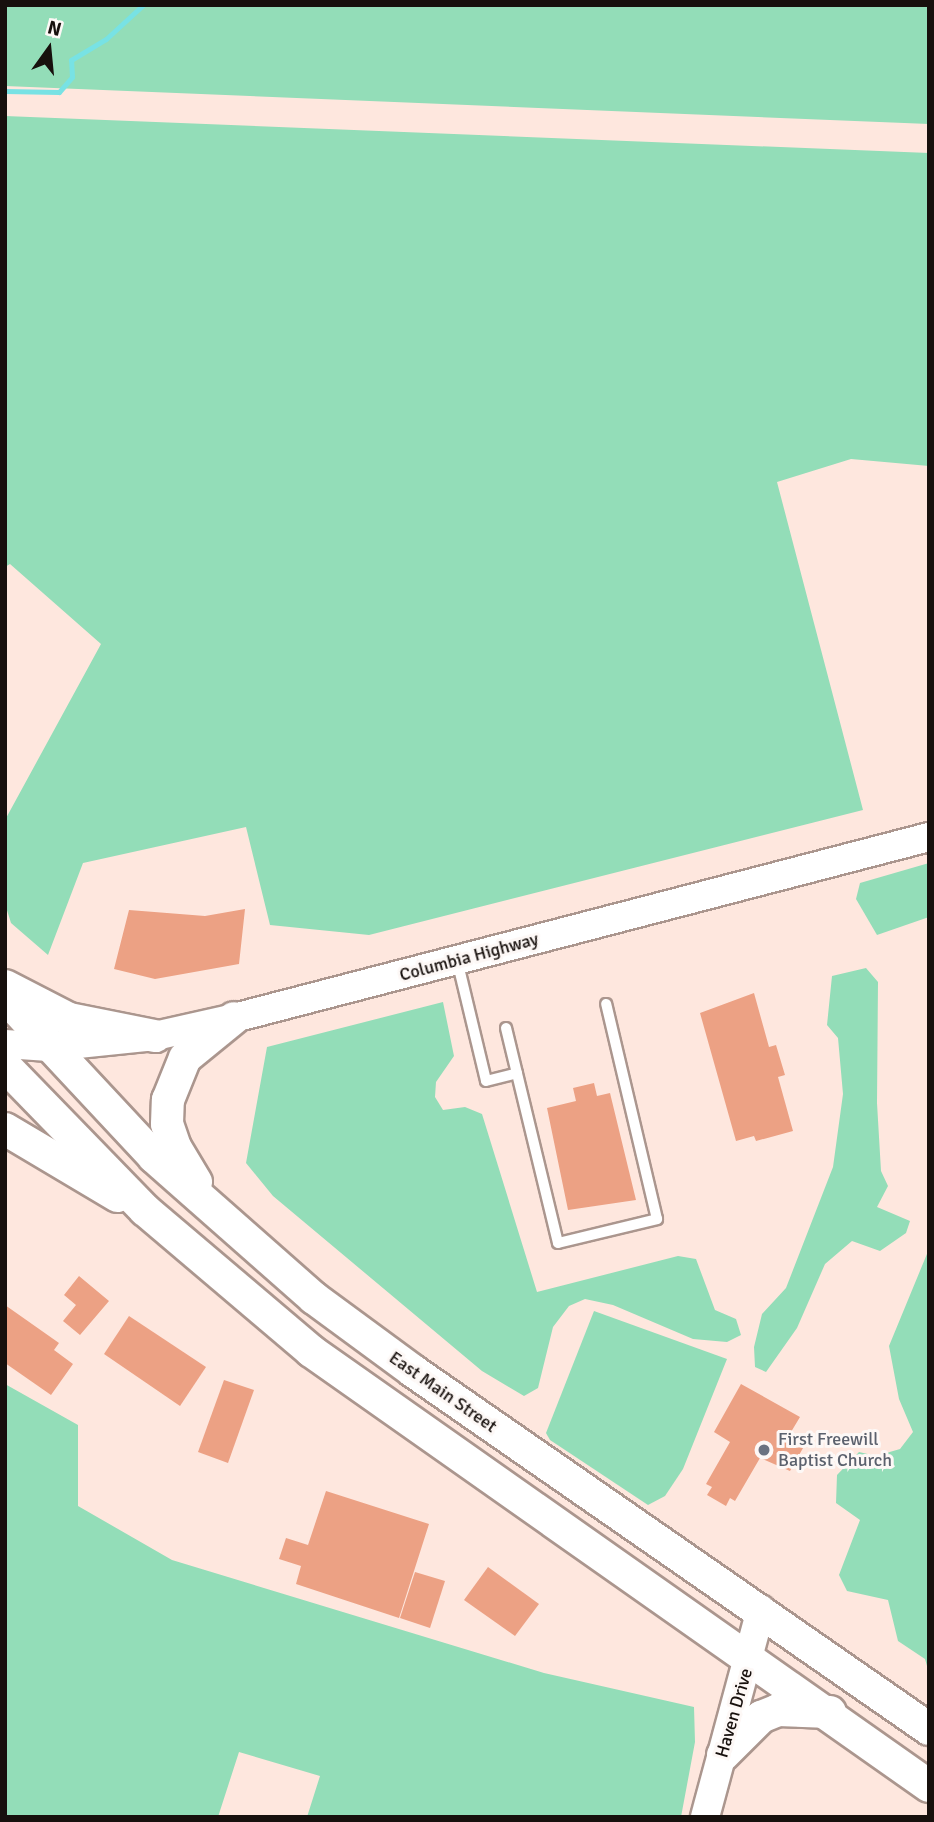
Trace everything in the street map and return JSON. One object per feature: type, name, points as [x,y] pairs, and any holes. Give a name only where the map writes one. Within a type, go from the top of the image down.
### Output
[{"type":"main road","name":"Columbia Highway","points":[[5,1044],[49,1047],[155,1036],[929,837]]},
{"type":"main road","points":[[5,986],[69,1019],[155,1036]]},
{"type":"main road","name":"East Main Street","points":[[5,998],[154,1157],[217,1216],[314,1298],[413,1371],[761,1609],[929,1729]]},
{"type":"main road","points":[[217,1216],[175,1147],[167,1124],[168,1100],[185,1058],[233,1018]]},
{"type":"main road","points":[[5,1066],[145,1210],[259,1311],[384,1406],[830,1712],[929,1786]]},
{"type":"main road","points":[[5,1129],[71,1172],[145,1210]]},
{"type":"main road","points":[[384,1406],[413,1371]]},
{"type":"main road","name":"Haven Drive","points":[[705,1817],[750,1658],[761,1609]]},
{"type":"main road","points":[[723,1755],[761,1717],[778,1710],[830,1712]]},
{"type":"lane","points":[[457,960],[486,1081],[517,1073]]},
{"type":"lane","points":[[506,1028],[558,1243],[657,1219],[606,1004]]},
{"type":"green space","points":[[5,5],[929,5],[929,124],[5,86]]},
{"type":"green space","points":[[5,116],[929,153],[929,466],[851,459],[777,482],[863,810],[369,935],[270,925],[246,827],[83,863],[48,955],[11,923],[5,904],[5,820],[101,644],[10,564],[5,567]]},
{"type":"green space","points":[[929,863],[929,917],[877,935],[856,899],[860,883]]},
{"type":"green space","points":[[866,968],[878,982],[877,1103],[881,1171],[888,1186],[877,1207],[910,1221],[906,1233],[880,1251],[852,1241],[825,1264],[797,1328],[766,1372],[755,1367],[754,1347],[762,1314],[786,1288],[833,1167],[843,1094],[838,1038],[827,1025],[832,976]]},
{"type":"green space","points":[[443,1002],[454,1056],[436,1082],[435,1097],[443,1110],[465,1107],[482,1114],[537,1292],[678,1256],[696,1259],[715,1310],[736,1319],[741,1335],[727,1342],[693,1339],[613,1305],[585,1299],[569,1306],[553,1327],[538,1388],[524,1396],[482,1371],[273,1196],[246,1163],[267,1047]]},
{"type":"green space","points":[[929,1249],[929,1673],[925,1659],[898,1641],[888,1600],[847,1591],[839,1575],[860,1520],[836,1503],[837,1475],[859,1452],[876,1456],[900,1449],[913,1432],[899,1399],[889,1346]]},
{"type":"green space","points":[[594,1311],[727,1359],[683,1469],[665,1496],[648,1505],[550,1440],[546,1433]]},
{"type":"green space","points":[[5,1384],[78,1425],[78,1506],[172,1560],[544,1673],[694,1707],[695,1742],[681,1817],[307,1817],[320,1776],[239,1752],[218,1817],[5,1817]]},
{"type":"building","points":[[245,909],[239,964],[155,979],[114,969],[129,910],[205,916]]},
{"type":"building","points":[[754,993],[769,1047],[776,1045],[785,1075],[778,1077],[793,1131],[756,1141],[754,1136],[736,1141],[700,1013]]},
{"type":"building","points":[[594,1083],[597,1096],[610,1093],[636,1200],[568,1210],[547,1108],[576,1101],[573,1088]]},
{"type":"building","points":[[79,1276],[109,1301],[80,1335],[63,1321],[76,1305],[64,1295]]},
{"type":"building","points":[[5,1305],[59,1343],[54,1350],[73,1364],[51,1395],[5,1363]]},
{"type":"building","points":[[129,1316],[206,1367],[180,1406],[104,1354]]},
{"type":"building","points":[[224,1380],[254,1390],[228,1463],[198,1452]]},
{"type":"building","name":"First Freewill Baptist Church","points":[[741,1384],[800,1417],[791,1432],[807,1441],[790,1471],[760,1458],[735,1501],[730,1498],[726,1506],[707,1495],[712,1487],[706,1484],[730,1442],[714,1432]]},
{"type":"building","points":[[326,1491],[429,1524],[399,1618],[296,1584],[301,1566],[279,1559],[286,1538],[308,1545]]},
{"type":"building","points":[[488,1567],[539,1604],[515,1636],[464,1600]]},
{"type":"building","points":[[415,1572],[445,1581],[430,1628],[400,1618]]},
{"type":"waterway","points":[[5,91],[59,92],[72,77],[71,60],[106,39],[143,5]]},
{"type":"place","name":"First Freewill Baptist Church","points":[[764,1450]]}]
